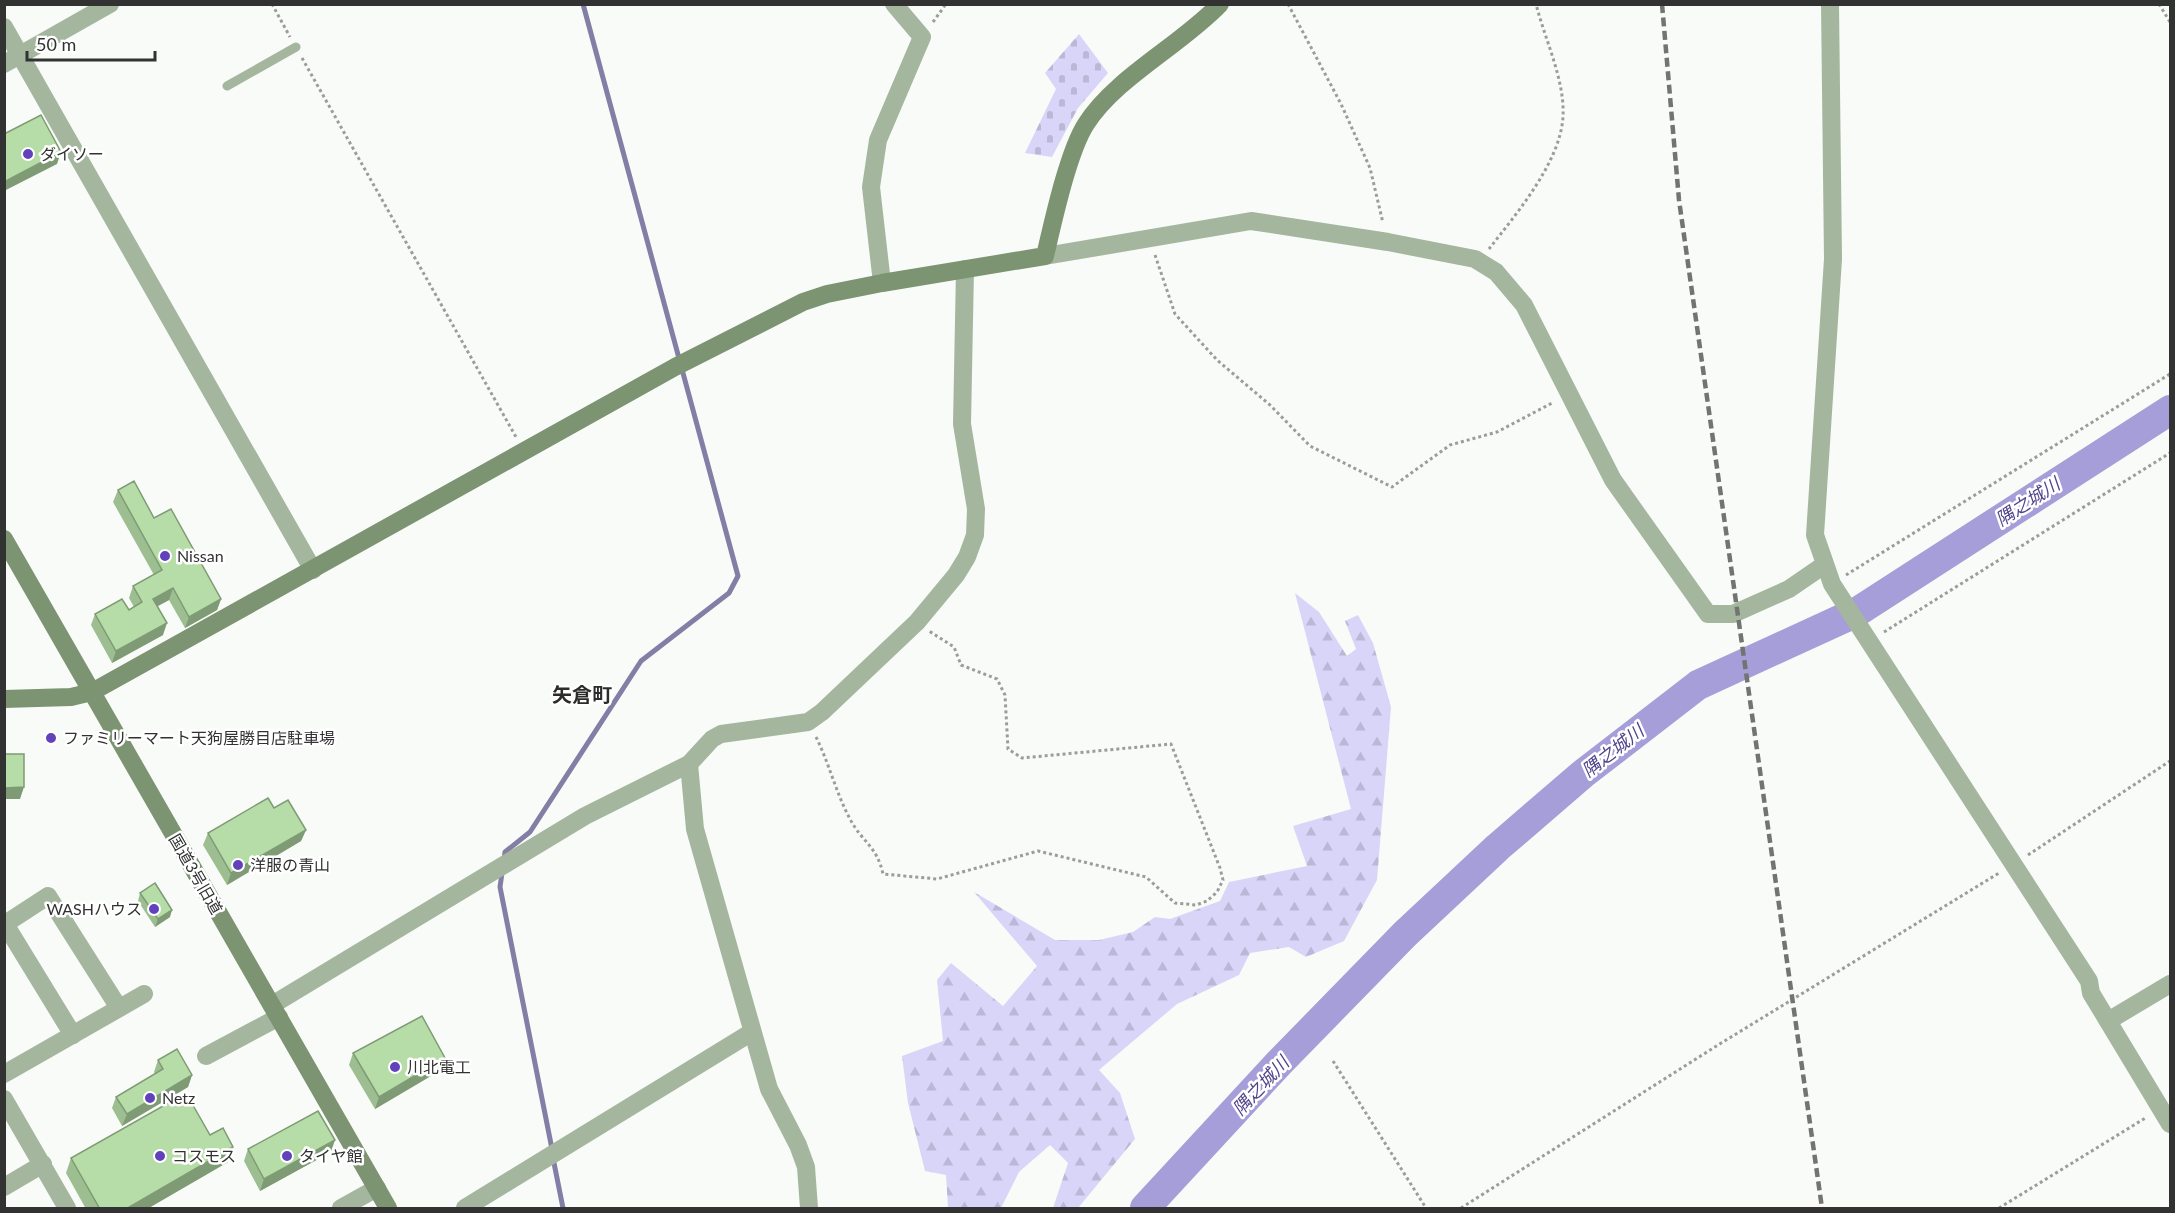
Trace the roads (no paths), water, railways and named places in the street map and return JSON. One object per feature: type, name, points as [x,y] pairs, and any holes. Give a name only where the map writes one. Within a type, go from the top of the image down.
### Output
[{"type":"street","points":[[4,64],[110,4]]},
{"type":"street","points":[[882,283],[871,187],[878,140],[922,37],[894,4]]},
{"type":"street","points":[[1045,256],[1075,148],[1086,124],[1107,100],[1204,21],[1220,4]]},
{"type":"street","points":[[1830,4],[1833,259],[1815,535],[1824,566],[1832,584],[2089,981],[2091,993],[2170,1124]]},
{"type":"street","points":[[4,27],[313,570]]},
{"type":"street","points":[[4,699],[71,697],[92,692],[525,453],[680,364],[803,302],[827,294],[882,283],[1251,221],[1388,242],[1479,262],[1496,272],[1524,305],[1614,480],[1708,614],[1733,614],[1789,589],[1824,566]]},
{"type":"street","points":[[206,1056],[585,816],[689,764],[712,739],[721,734],[808,722],[917,622],[956,575],[967,557],[975,535],[976,509],[962,424],[965,269]]},
{"type":"street","name":"国道3号旧道","points":[[4,539],[388,1209]]},
{"type":"street","points":[[689,764],[695,830],[769,1089],[798,1145],[806,1167],[809,1209]]},
{"type":"street","points":[[73,1035],[5,924],[48,896],[119,1008]]},
{"type":"street","points":[[2108,1021],[2170,984]]},
{"type":"street","points":[[4,1074],[144,994]]},
{"type":"street","points":[[465,1209],[752,1032]]},
{"type":"street","points":[[4,1099],[67,1209]]},
{"type":"street","points":[[4,1187],[43,1164]]},
{"type":"street","points":[[341,1209],[377,1188]]},
{"type":"lane","points":[[227,86],[296,47]]},
{"type":"waterway","points":[[504,860],[505,852],[530,832],[641,661],[729,593],[738,576],[583,4]]},
{"type":"waterway","name":"隅之城川","points":[[1145,1208],[1279,1063],[1405,934],[1498,847],[1584,773],[1698,685],[1857,612],[2170,410]]},
{"type":"waterway","points":[[502,873],[500,887],[552,1149]]},
{"type":"waterway","points":[[553,1158],[563,1208]]},
{"type":"railway","points":[[1662,4],[1679,200],[1822,1208]]},
{"type":"place","name":"ダイソー","points":[[28,154]]},
{"type":"place","name":"Nissan","points":[[165,556]]},
{"type":"place","name":"ファミリーマート天狗屋勝目店駐車場","points":[[51,738]]},
{"type":"place","name":"洋服の青山","points":[[238,865]]},
{"type":"place","name":"WASHハウス","points":[[154,909]]},
{"type":"place","name":"川北電工","points":[[395,1067]]},
{"type":"place","name":"Netz","points":[[150,1098]]},
{"type":"place","name":"コスモス","points":[[160,1156]]},
{"type":"place","name":"タイヤ館","points":[[287,1156]]},
{"type":"district","name":"矢倉町","points":[[582,695]]}]
